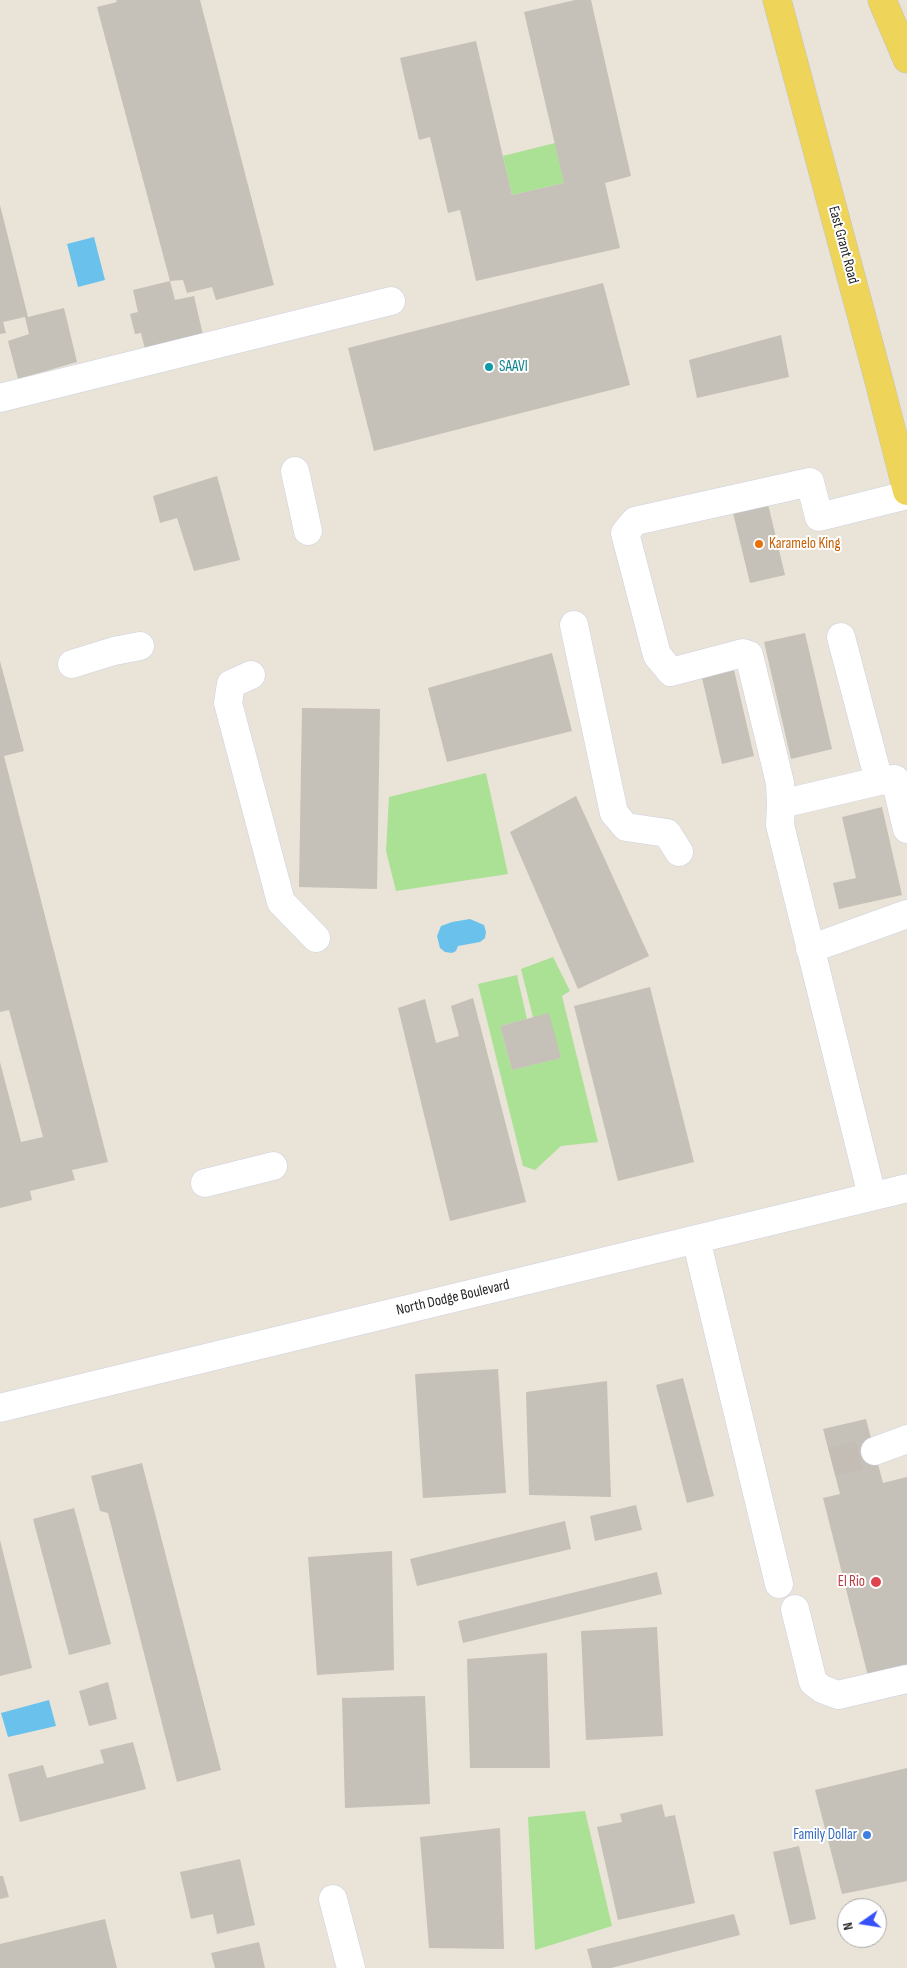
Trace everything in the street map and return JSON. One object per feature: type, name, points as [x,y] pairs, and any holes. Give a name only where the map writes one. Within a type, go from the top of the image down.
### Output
[{"type":"main road","name":"East Grant Road","points":[[777,0],[878,375],[907,491]]},
{"type":"main road","points":[[882,0],[907,59]]},
{"type":"street","points":[[0,398],[391,301]]},
{"type":"street","points":[[295,471],[308,531]]},
{"type":"street","points":[[872,1196],[780,825],[780,783],[750,654],[743,653],[671,672],[657,655],[625,533],[635,521],[810,482],[819,518],[907,495]]},
{"type":"street","points":[[574,625],[614,813],[626,827],[667,832],[679,852]]},
{"type":"street","points":[[841,637],[879,781]]},
{"type":"street","points":[[72,664],[114,651],[140,646]]},
{"type":"street","points":[[251,675],[232,684],[228,703],[281,902],[316,938]]},
{"type":"street","points":[[780,804],[895,779],[907,829]]},
{"type":"street","points":[[810,949],[907,914]]},
{"type":"street","points":[[205,1184],[273,1166]]},
{"type":"street","name":"North Dodge Boulevard","points":[[0,1408],[907,1188]]},
{"type":"street","points":[[696,1239],[779,1584]]},
{"type":"street","points":[[875,1451],[907,1439]]},
{"type":"street","points":[[795,1609],[813,1682],[822,1689],[838,1695],[907,1679]]},
{"type":"street","points":[[333,1899],[351,1968]]},
{"type":"green space","points":[[555,143],[564,183],[512,195],[503,156]]},
{"type":"green space","points":[[486,773],[508,874],[396,891],[386,851],[389,797]]},
{"type":"green space","points":[[553,957],[570,991],[562,996],[598,1142],[561,1146],[535,1170],[523,1166],[478,984],[517,975],[527,1019],[500,1026],[512,1070],[560,1058],[533,1017],[521,969]]},
{"type":"green space","points":[[585,1811],[612,1926],[535,1950],[528,1817]]},
{"type":"water","points":[[94,237],[105,280],[78,287],[67,244]]},
{"type":"water","points":[[470,919],[484,925],[485,938],[480,942],[458,946],[456,951],[452,953],[445,952],[440,948],[437,936],[441,926]]},
{"type":"water","points":[[49,1700],[56,1726],[8,1737],[1,1713]]},
{"type":"building","points":[[116,0],[200,0],[274,285],[216,300],[212,287],[187,293],[183,280],[170,281],[97,7],[117,2]]},
{"type":"building","points":[[575,0],[591,0],[631,176],[605,183],[620,248],[476,281],[460,210],[448,213],[430,137],[419,140],[400,58],[476,41],[512,195],[564,183],[524,12]]},
{"type":"building","points":[[0,205],[28,317],[64,308],[77,362],[18,379],[8,341],[29,334],[25,317],[3,322],[6,333],[0,334]]},
{"type":"building","points":[[170,281],[175,300],[194,296],[203,335],[145,349],[141,333],[135,334],[130,314],[138,312],[133,290]]},
{"type":"building","name":"SAAVI","points":[[603,283],[630,385],[374,451],[348,348]]},
{"type":"building","points":[[781,335],[789,377],[697,398],[689,360]]},
{"type":"building","points":[[217,476],[240,560],[194,571],[177,518],[160,523],[153,496]]},
{"type":"building","name":"Karamelo King","points":[[768,504],[785,575],[750,583],[733,513]]},
{"type":"building","points":[[805,633],[832,749],[791,759],[764,642]]},
{"type":"building","points":[[552,653],[572,731],[447,762],[428,688]]},
{"type":"building","points":[[0,661],[24,751],[4,756],[108,1162],[72,1170],[75,1180],[30,1191],[32,1200],[0,1208],[0,1062],[21,1142],[43,1137],[9,1010],[0,1012]]},
{"type":"building","points":[[734,670],[754,756],[722,764],[702,678]]},
{"type":"building","points":[[302,708],[380,709],[377,889],[299,887]]},
{"type":"building","points":[[576,796],[649,956],[578,989],[510,832]]},
{"type":"building","points":[[882,807],[902,895],[839,909],[833,883],[856,878],[842,817]]},
{"type":"building","points":[[650,987],[694,1162],[618,1181],[574,1006]]},
{"type":"building","points":[[473,998],[526,1202],[450,1221],[398,1008],[425,999],[436,1043],[459,1036],[451,1006]]},
{"type":"building","points":[[549,1013],[561,1058],[512,1070],[500,1026]]},
{"type":"building","points":[[498,1369],[506,1493],[423,1498],[415,1374]]},
{"type":"building","points":[[683,1378],[714,1496],[687,1503],[656,1385]]},
{"type":"building","points":[[607,1381],[611,1497],[529,1495],[526,1392]]},
{"type":"building","name":"El Rio","points":[[866,1419],[883,1483],[907,1477],[907,1666],[868,1676],[823,1498],[840,1494],[823,1429]]},
{"type":"building","points":[[142,1463],[221,1770],[177,1782],[108,1513],[100,1511],[91,1476]]},
{"type":"building","points":[[636,1505],[642,1530],[595,1541],[590,1516]]},
{"type":"building","points":[[74,1508],[111,1644],[69,1655],[33,1519]]},
{"type":"building","points":[[565,1521],[571,1549],[417,1586],[410,1559]]},
{"type":"building","points":[[0,1540],[32,1668],[0,1676]]},
{"type":"building","points":[[392,1551],[394,1670],[317,1675],[308,1557]]},
{"type":"building","points":[[657,1572],[662,1594],[463,1643],[458,1621]]},
{"type":"building","points":[[657,1627],[663,1736],[586,1740],[581,1631]]},
{"type":"building","points":[[547,1653],[550,1768],[470,1768],[467,1659]]},
{"type":"building","points":[[108,1682],[117,1719],[89,1726],[79,1691]]},
{"type":"building","points":[[425,1696],[430,1804],[345,1808],[342,1698]]},
{"type":"building","points":[[133,1742],[146,1789],[20,1822],[8,1774],[43,1765],[47,1778],[104,1763],[100,1750]]},
{"type":"building","name":"Family Dollar","points":[[907,1768],[907,1881],[842,1894],[815,1790]]},
{"type":"building","points":[[662,1804],[665,1817],[675,1815],[695,1903],[618,1920],[597,1827],[622,1822],[620,1814]]},
{"type":"building","points":[[500,1828],[504,1949],[429,1948],[420,1837]]},
{"type":"building","points":[[799,1846],[816,1919],[790,1925],[773,1852]]},
{"type":"building","points":[[240,1859],[255,1925],[217,1934],[213,1914],[191,1919],[180,1872]]},
{"type":"building","points":[[0,1876],[3,1876],[9,1897],[0,1899]]},
{"type":"building","points":[[734,1914],[740,1935],[611,1968],[592,1968],[587,1949]]},
{"type":"building","points":[[105,1919],[117,1968],[0,1968],[0,1944]]},
{"type":"building","points":[[259,1942],[265,1968],[215,1968],[211,1953]]},
{"type":"tunnel","points":[[832,1462],[875,1451]]},
{"type":"place","name":"SAAVI","points":[[489,367]]},
{"type":"place","name":"Karamelo King","points":[[759,544]]},
{"type":"place","name":"El Rio","points":[[876,1582]]},
{"type":"place","name":"Family Dollar","points":[[867,1835]]}]
